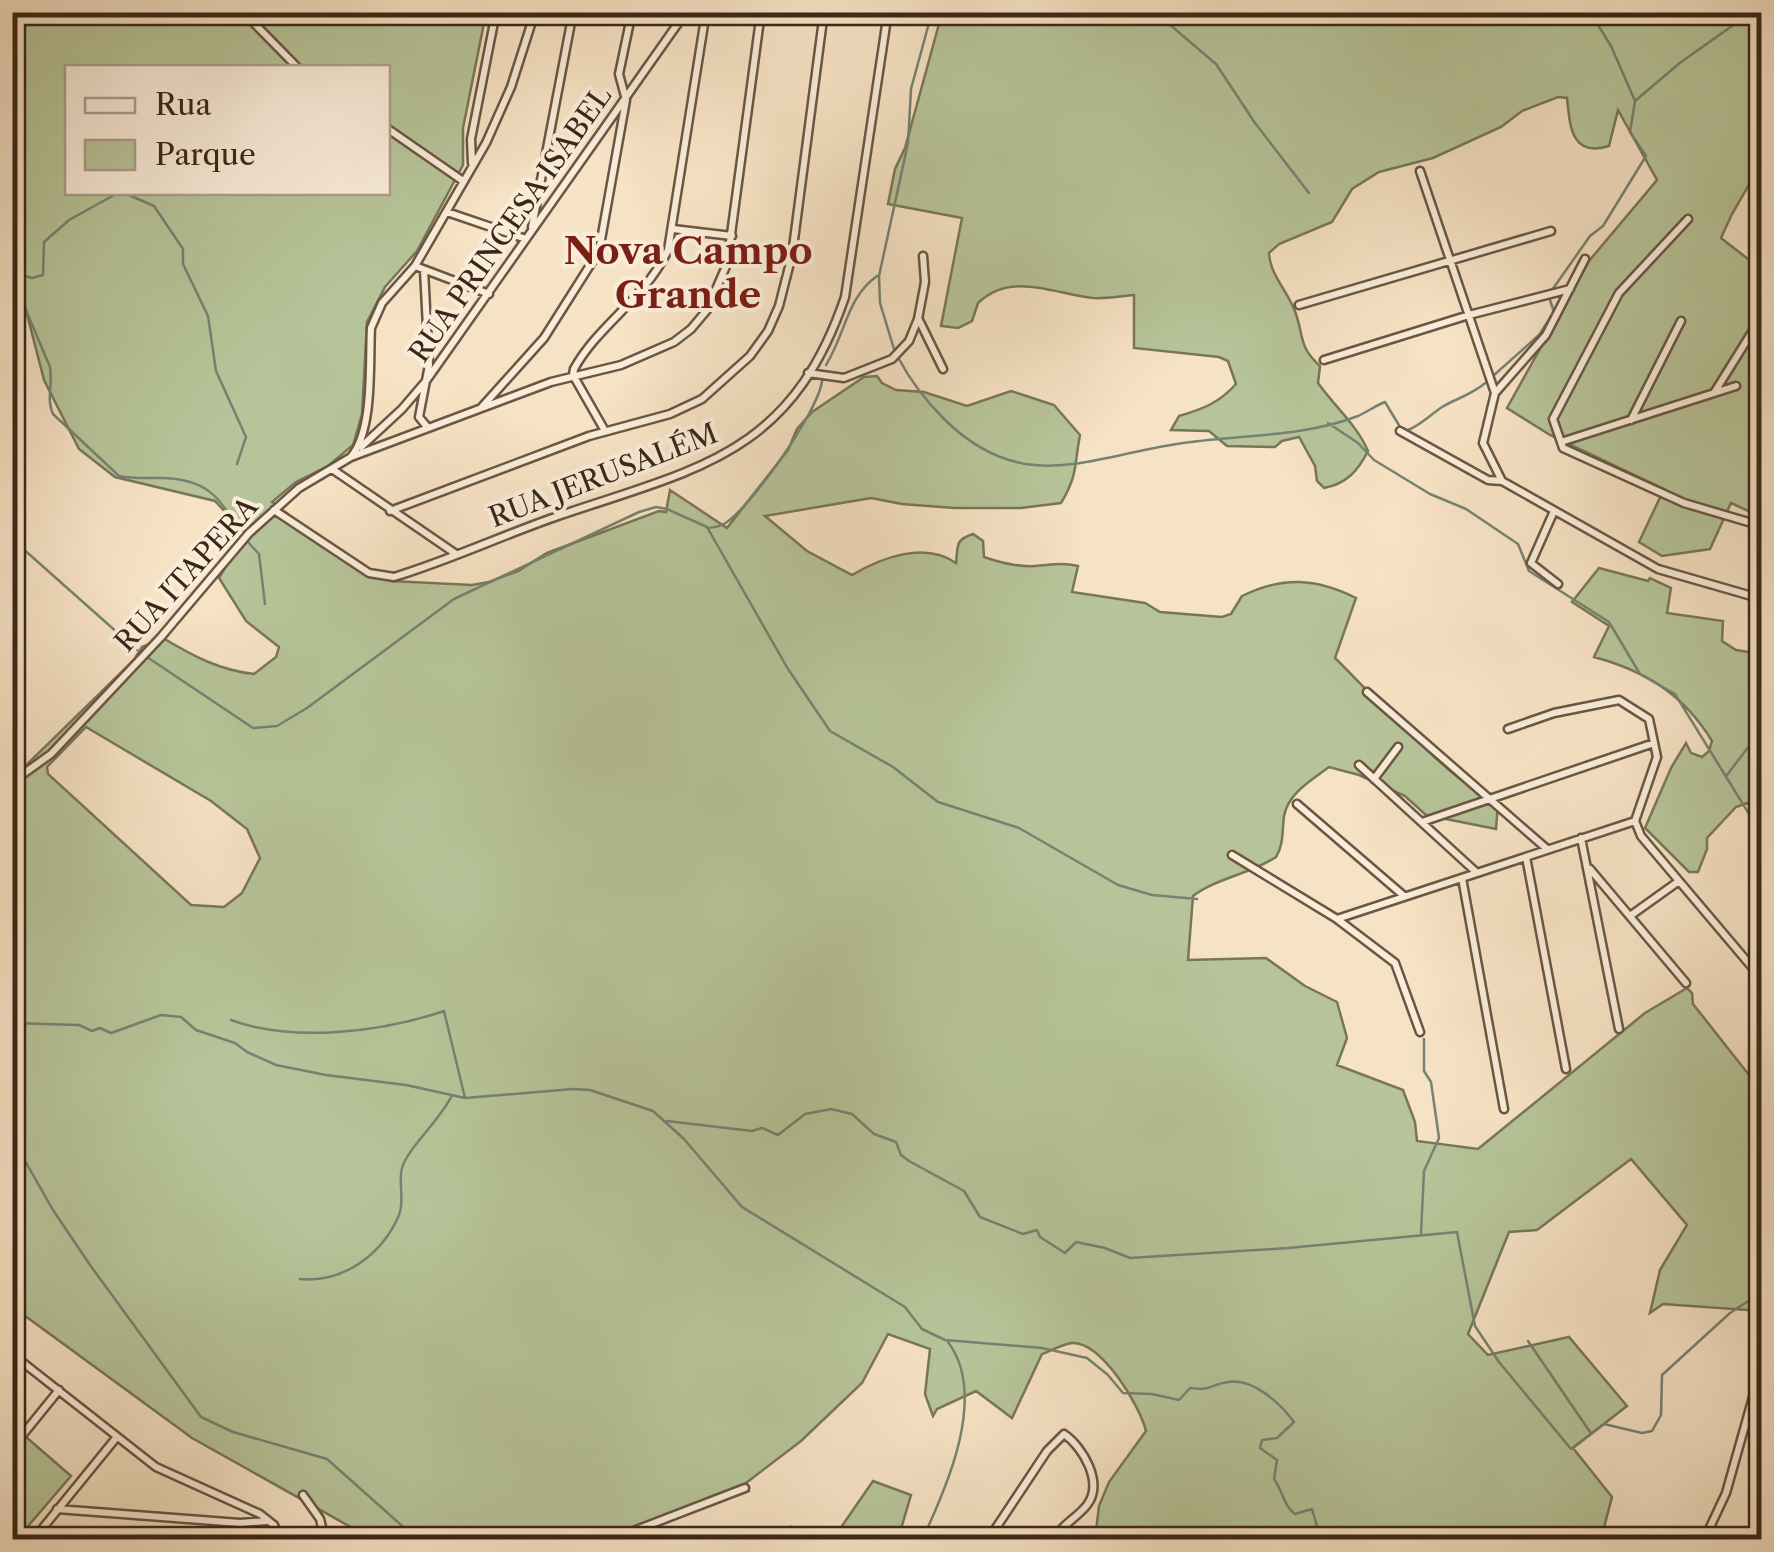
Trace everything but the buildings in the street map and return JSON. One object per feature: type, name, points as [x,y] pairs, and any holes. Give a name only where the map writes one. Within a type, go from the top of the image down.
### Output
[{"type":"street","points":[[243,12],[295,65]]},
{"type":"street","points":[[472,163],[471,139],[496,12]]},
{"type":"street","points":[[358,450],[366,421],[371,328],[382,303],[415,266],[448,212],[497,120],[535,12]]},
{"type":"street","points":[[448,212],[528,236],[573,12]]},
{"type":"street","points":[[480,409],[544,338],[599,251],[626,100],[619,74],[632,12]]},
{"type":"street","name":"RUA PRINCESA ISABEL","points":[[358,450],[426,381],[686,12]]},
{"type":"street","points":[[605,431],[573,375],[576,364],[658,272],[673,229],[706,12]]},
{"type":"street","points":[[351,457],[573,375],[621,365],[674,342],[691,329],[719,289],[732,236],[761,12]]},
{"type":"street","points":[[390,511],[605,431],[670,414],[702,400],[750,356],[768,331],[792,255],[824,12]]},
{"type":"street","name":"RUA JERUSALÉM","points":[[274,510],[377,576],[394,577],[715,462],[776,418],[836,324],[852,267],[888,12]]},
{"type":"street","points":[[390,130],[463,181]]},
{"type":"street","points":[[1420,171],[1496,393]]},
{"type":"street","points":[[1688,219],[1618,292],[1553,419],[1563,448],[1684,503],[1762,526]]},
{"type":"street","points":[[673,229],[732,236]]},
{"type":"street","points":[[1299,305],[1550,230]]},
{"type":"street","points":[[808,373],[844,378],[892,359],[910,342],[925,282],[924,256]]},
{"type":"street","points":[[1502,481],[1483,442],[1496,393],[1546,335],[1585,259]]},
{"type":"street","points":[[415,266],[489,294]]},
{"type":"street","points":[[424,270],[426,381],[419,417],[428,429]]},
{"type":"street","points":[[1324,360],[1469,315],[1570,289]]},
{"type":"street","points":[[1714,394],[1762,316]]},
{"type":"street","points":[[918,319],[943,368]]},
{"type":"street","points":[[1630,421],[1681,322]]},
{"type":"street","points":[[1561,442],[1736,386]]},
{"type":"street","points":[[1400,432],[1488,480],[1502,481],[1658,569],[1762,599]]},
{"type":"street","name":"RUA ITAPERA","points":[[12,782],[51,754],[162,637],[249,532],[299,488],[358,450]]},
{"type":"street","points":[[332,469],[457,554]]},
{"type":"street","points":[[1554,510],[1530,564],[1558,584]]},
{"type":"street","points":[[1367,692],[1548,849]]},
{"type":"street","points":[[1508,729],[1554,713],[1619,700],[1649,719],[1657,758],[1635,821],[1641,836],[1762,979]]},
{"type":"street","points":[[1422,822],[1654,743]]},
{"type":"street","points":[[1374,779],[1398,747]]},
{"type":"street","points":[[1359,765],[1477,873]]},
{"type":"street","points":[[1297,804],[1405,896]]},
{"type":"street","points":[[1337,918],[1635,821]]},
{"type":"street","points":[[1581,838],[1618,1029]]},
{"type":"street","points":[[1232,855],[1337,918],[1395,963],[1420,1032]]},
{"type":"street","points":[[1526,857],[1566,1069]]},
{"type":"street","points":[[1590,869],[1686,983]]},
{"type":"street","points":[[1462,878],[1504,1109]]},
{"type":"street","points":[[1630,916],[1679,882]]},
{"type":"street","points":[[12,1354],[165,1473],[242,1505],[269,1521],[280,1540]]},
{"type":"street","points":[[1704,1540],[1726,1493],[1762,1364]]},
{"type":"street","points":[[12,1448],[59,1390]]},
{"type":"street","points":[[988,1540],[1058,1436],[1064,1434],[1090,1467],[1093,1485],[1087,1505],[1052,1540]]},
{"type":"street","points":[[33,1540],[116,1438]]},
{"type":"street","points":[[610,1540],[746,1488]]},
{"type":"street","points":[[303,1495],[320,1519],[325,1540]]},
{"type":"street","points":[[57,1509],[240,1523],[269,1521]]},
{"type":"street","points":[[770,1540],[790,1531]]},
{"type":"green space","points":[[13,13],[486,13],[463,128],[463,165],[417,251],[385,287],[367,322],[362,414],[353,445],[272,502],[361,570],[391,581],[472,585],[518,571],[547,553],[659,511],[666,512],[670,490],[727,528],[788,450],[797,429],[812,412],[864,377],[877,376],[896,390],[924,392],[967,406],[1011,391],[1054,405],[1080,435],[1073,477],[1061,503],[1021,508],[954,508],[871,498],[765,516],[807,551],[852,575],[903,554],[930,553],[956,563],[958,544],[973,534],[983,541],[984,557],[1022,566],[1078,566],[1072,592],[1145,603],[1160,612],[1222,617],[1231,614],[1242,596],[1271,585],[1299,582],[1327,586],[1356,598],[1335,658],[1439,761],[1482,795],[1498,802],[1496,829],[1426,815],[1405,796],[1359,775],[1329,767],[1290,800],[1276,857],[1193,896],[1188,960],[1266,958],[1305,986],[1337,1002],[1347,1038],[1337,1065],[1403,1090],[1415,1122],[1417,1141],[1478,1149],[1645,1013],[1687,988],[1693,1004],[1753,1080],[1761,1111],[1761,1311],[1663,1304],[1650,1313],[1660,1270],[1687,1225],[1631,1159],[1537,1230],[1509,1232],[1468,1334],[1488,1355],[1569,1337],[1627,1406],[1573,1448],[1612,1497],[1601,1539],[1095,1539],[1099,1506],[1109,1482],[1146,1431],[1118,1377],[1095,1353],[1072,1343],[1042,1354],[1012,1418],[976,1391],[937,1409],[933,1416],[925,1394],[930,1349],[888,1334],[862,1383],[801,1441],[746,1483],[749,1491],[609,1539],[372,1539],[192,1438],[13,1307],[13,778],[134,660],[142,647],[163,638],[207,661],[254,674],[276,657],[279,647],[246,621],[219,578],[245,533],[215,501],[115,477],[79,449],[44,380],[20,287],[13,281]],"holes":[[[86,727],[211,801],[247,829],[260,858],[242,893],[224,907],[191,905],[48,774],[47,767]]]},
{"type":"green space","points":[[942,13],[1761,13],[1761,164],[1721,238],[1761,269],[1761,517],[1731,503],[1710,549],[1662,556],[1639,542],[1664,489],[1550,435],[1507,408],[1589,261],[1657,180],[1618,110],[1609,146],[1596,148],[1579,143],[1569,118],[1567,98],[1558,97],[1522,111],[1501,127],[1433,158],[1379,172],[1352,189],[1332,222],[1279,244],[1269,253],[1296,314],[1305,348],[1320,366],[1318,383],[1352,424],[1368,451],[1350,476],[1324,488],[1317,481],[1315,466],[1299,437],[1275,447],[1227,446],[1209,431],[1171,430],[1179,416],[1210,404],[1236,384],[1228,361],[1219,357],[1134,348],[1134,295],[1093,298],[1033,287],[1005,288],[978,303],[972,321],[958,328],[941,326],[962,218],[888,204]]},
{"type":"green space","points":[[1599,568],[1648,581],[1650,578],[1671,588],[1667,613],[1723,621],[1722,641],[1736,650],[1761,654],[1761,816],[1747,803],[1736,807],[1707,838],[1698,872],[1689,872],[1645,828],[1686,743],[1691,753],[1702,757],[1712,741],[1689,710],[1662,687],[1594,657],[1609,626],[1572,602]]},
{"type":"green space","points":[[26,1437],[71,1476],[13,1539],[13,1453]]},
{"type":"green space","points":[[873,1481],[911,1495],[898,1539],[833,1539]]},
{"type":"waterway","points":[[894,349],[880,303],[879,276],[908,143],[911,89],[932,12]]},
{"type":"waterway","points":[[1155,12],[1216,64],[1309,193]]},
{"type":"waterway","points":[[1552,290],[1590,236],[1603,226],[1646,156],[1630,132],[1635,101],[1611,46],[1590,12]]},
{"type":"waterway","points":[[1635,101],[1681,62],[1752,12]]},
{"type":"waterway","points":[[12,272],[32,278],[43,275],[44,242],[69,220],[114,195]]},
{"type":"waterway","points":[[129,195],[154,206],[183,249],[183,264],[208,316],[216,371],[246,437],[237,464]]},
{"type":"waterway","points":[[826,365],[853,305],[877,276]]},
{"type":"waterway","points":[[12,277],[50,367],[53,414],[119,476],[189,481],[210,492],[240,535]]},
{"type":"waterway","points":[[1493,376],[1539,335],[1554,312],[1549,297]]},
{"type":"waterway","points":[[899,359],[932,406],[975,444],[1005,459],[1034,465],[1063,465],[1191,442],[1318,428],[1358,416],[1385,402],[1400,427]]},
{"type":"waterway","points":[[709,528],[736,515],[766,480],[797,435],[822,381]]},
{"type":"waterway","points":[[1406,431],[1488,381]]},
{"type":"waterway","points":[[1328,423],[1358,443],[1374,460],[1430,494],[1466,509],[1518,544],[1529,571],[1609,622],[1640,674],[1675,694],[1762,835]]},
{"type":"waterway","points":[[147,657],[253,728],[277,726],[454,599],[639,512],[656,507],[667,509],[707,527],[788,669],[830,731],[893,767],[938,802],[1019,828],[1118,885],[1152,895],[1197,899]]},
{"type":"waterway","points":[[12,539],[137,650]]},
{"type":"waterway","points":[[247,541],[259,554],[265,604]]},
{"type":"waterway","points":[[1727,775],[1762,729]]},
{"type":"waterway","points":[[231,1020],[282,1031],[338,1032],[444,1011],[465,1098]]},
{"type":"waterway","points":[[12,1023],[79,1025],[111,1033],[161,1015],[181,1017],[196,1030],[235,1043],[276,1065],[326,1075],[406,1085],[465,1098],[590,1090],[653,1111],[684,1139],[742,1207],[905,1307],[922,1329],[945,1340],[1042,1348],[1087,1358],[1123,1393],[1179,1400],[1190,1388],[1237,1382],[1265,1393],[1294,1422],[1277,1438],[1262,1440],[1260,1448],[1277,1460],[1274,1479],[1291,1510],[1295,1514],[1312,1509],[1321,1540]]},
{"type":"waterway","points":[[1421,1233],[1424,1171],[1439,1138],[1431,1082],[1424,1071],[1424,1039]]},
{"type":"waterway","points":[[300,1279],[346,1271],[372,1254],[382,1242],[401,1210],[405,1160],[451,1097]]},
{"type":"waterway","points":[[667,1121],[752,1131],[762,1128],[778,1135],[805,1114],[831,1109],[852,1114],[874,1134],[896,1142],[901,1155],[909,1161],[964,1191],[980,1217],[1023,1234],[1037,1230],[1040,1237],[1065,1253],[1076,1242],[1130,1258],[1457,1232],[1475,1326],[1499,1362],[1571,1449],[1604,1424],[1642,1433],[1652,1431],[1661,1415],[1662,1375],[1730,1313],[1762,1292]]},
{"type":"waterway","points":[[12,1138],[90,1265],[201,1417],[233,1432],[327,1459],[418,1540]]},
{"type":"waterway","points":[[1528,1341],[1590,1432]]},
{"type":"waterway","points":[[922,1540],[952,1468],[964,1414],[959,1364],[948,1342]]},
{"type":"district","name":"Nova Campo Grande","points":[[688,272]]}]
